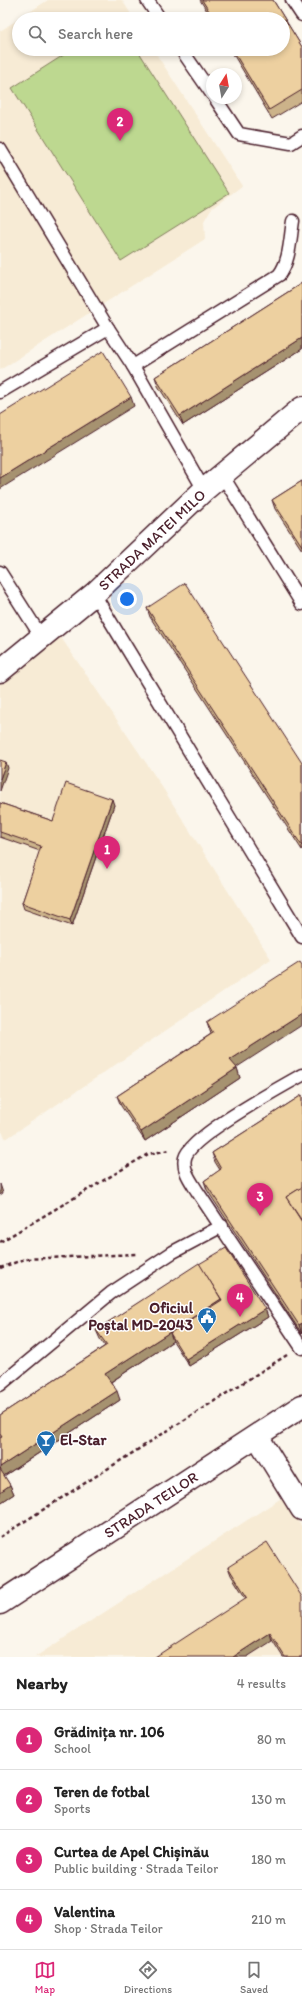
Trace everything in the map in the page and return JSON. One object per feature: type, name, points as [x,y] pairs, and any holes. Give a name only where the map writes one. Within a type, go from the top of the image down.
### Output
[{"type":"street","name":"STRADA MATEI MILO","points":[[0,671],[94,594],[204,490],[302,408]]},
{"type":"street","name":"STRADA TEILOR","points":[[0,1603],[302,1406]]},
{"type":"street","points":[[257,1436],[302,1509]]},
{"type":"lane","points":[[147,0],[155,12]]},
{"type":"lane","points":[[292,0],[302,15]]},
{"type":"lane","points":[[186,56],[206,85]]},
{"type":"lane","points":[[219,104],[239,134],[291,143],[302,136]]},
{"type":"lane","points":[[0,149],[4,165],[133,366],[204,490]]},
{"type":"lane","points":[[133,366],[279,275],[284,269],[287,258],[293,222]]},
{"type":"lane","points":[[0,392],[108,328]]},
{"type":"lane","points":[[222,476],[302,604]]},
{"type":"lane","points":[[0,572],[42,638]]},
{"type":"lane","points":[[94,594],[302,937]]},
{"type":"lane","points":[[301,1346],[222,1226],[189,1179],[184,1166],[185,1156],[192,1147],[212,1130],[302,1074]]},
{"type":"lane","points":[[0,1385],[111,1293],[173,1252],[222,1226]]},
{"type":"path","points":[[0,1242],[148,1154],[192,1147]]},
{"type":"path","points":[[0,1268],[25,1259],[173,1252]]},
{"type":"path","points":[[0,1537],[301,1346]]},
{"type":"shaded area","points":[[48,0],[122,0],[130,12],[29,12]]},
{"type":"shaded area","points":[[12,23],[12,56],[158,56],[242,186],[211,209],[204,221],[205,239],[0,370],[0,31]]},
{"type":"shaded area","points":[[60,636],[157,779],[271,959],[6,1139],[0,1128],[0,682]]},
{"type":"shaded area","points":[[283,1497],[302,1527],[302,1657],[35,1657]]},
{"type":"green space","points":[[62,56],[141,56],[229,193],[121,261],[12,88]]},
{"type":"building","points":[[202,0],[273,0],[280,12],[210,12]]},
{"type":"building","points":[[290,28],[302,47],[302,90],[269,110],[236,56],[290,56]]},
{"type":"building","points":[[302,283],[302,338],[180,416],[155,377]]},
{"type":"building","points":[[103,351],[131,397],[0,478],[0,415]]},
{"type":"building","points":[[302,481],[302,546],[272,500]]},
{"type":"building","points":[[185,583],[302,763],[302,846],[147,608]]},
{"type":"building","points":[[0,760],[6,762],[0,779]]},
{"type":"building","points":[[66,783],[112,799],[70,920],[22,903],[41,846],[0,832],[0,803],[53,821]]},
{"type":"building","points":[[300,962],[302,965],[302,1014],[230,1060],[237,1068],[141,1132],[117,1096],[213,1033],[207,1022]]},
{"type":"building","points":[[302,1095],[302,1187],[286,1197],[302,1222],[302,1323],[299,1325],[204,1181],[221,1169],[212,1153]]},
{"type":"building","points":[[302,1187],[302,1221],[286,1197]]},
{"type":"building","points":[[226,1248],[265,1309],[186,1359],[170,1333],[222,1300],[199,1264]]},
{"type":"building","points":[[199,1263],[221,1299],[105,1374],[117,1391],[0,1467],[0,1438],[2,1437],[0,1434],[0,1415],[107,1345],[96,1330]]},
{"type":"building","points":[[0,1469],[10,1485],[0,1492]]},
{"type":"building","points":[[267,1542],[302,1597],[302,1657],[285,1657],[270,1633],[233,1657],[155,1657],[247,1597],[228,1567]]},
{"type":"place","name":"Teren de fotbal","points":[[120,141]]},
{"type":"place","name":"Grădinița nr. 106","points":[[107,869]]},
{"type":"place","name":"Curtea de Apel Chișinău","points":[[260,1216]]},
{"type":"place","name":"Valentina","points":[[240,1317]]},
{"type":"place","name":"Oficiul Poștal MD-2043","points":[[207,1334]]},
{"type":"place","name":"El-Star","points":[[46,1457]]}]
